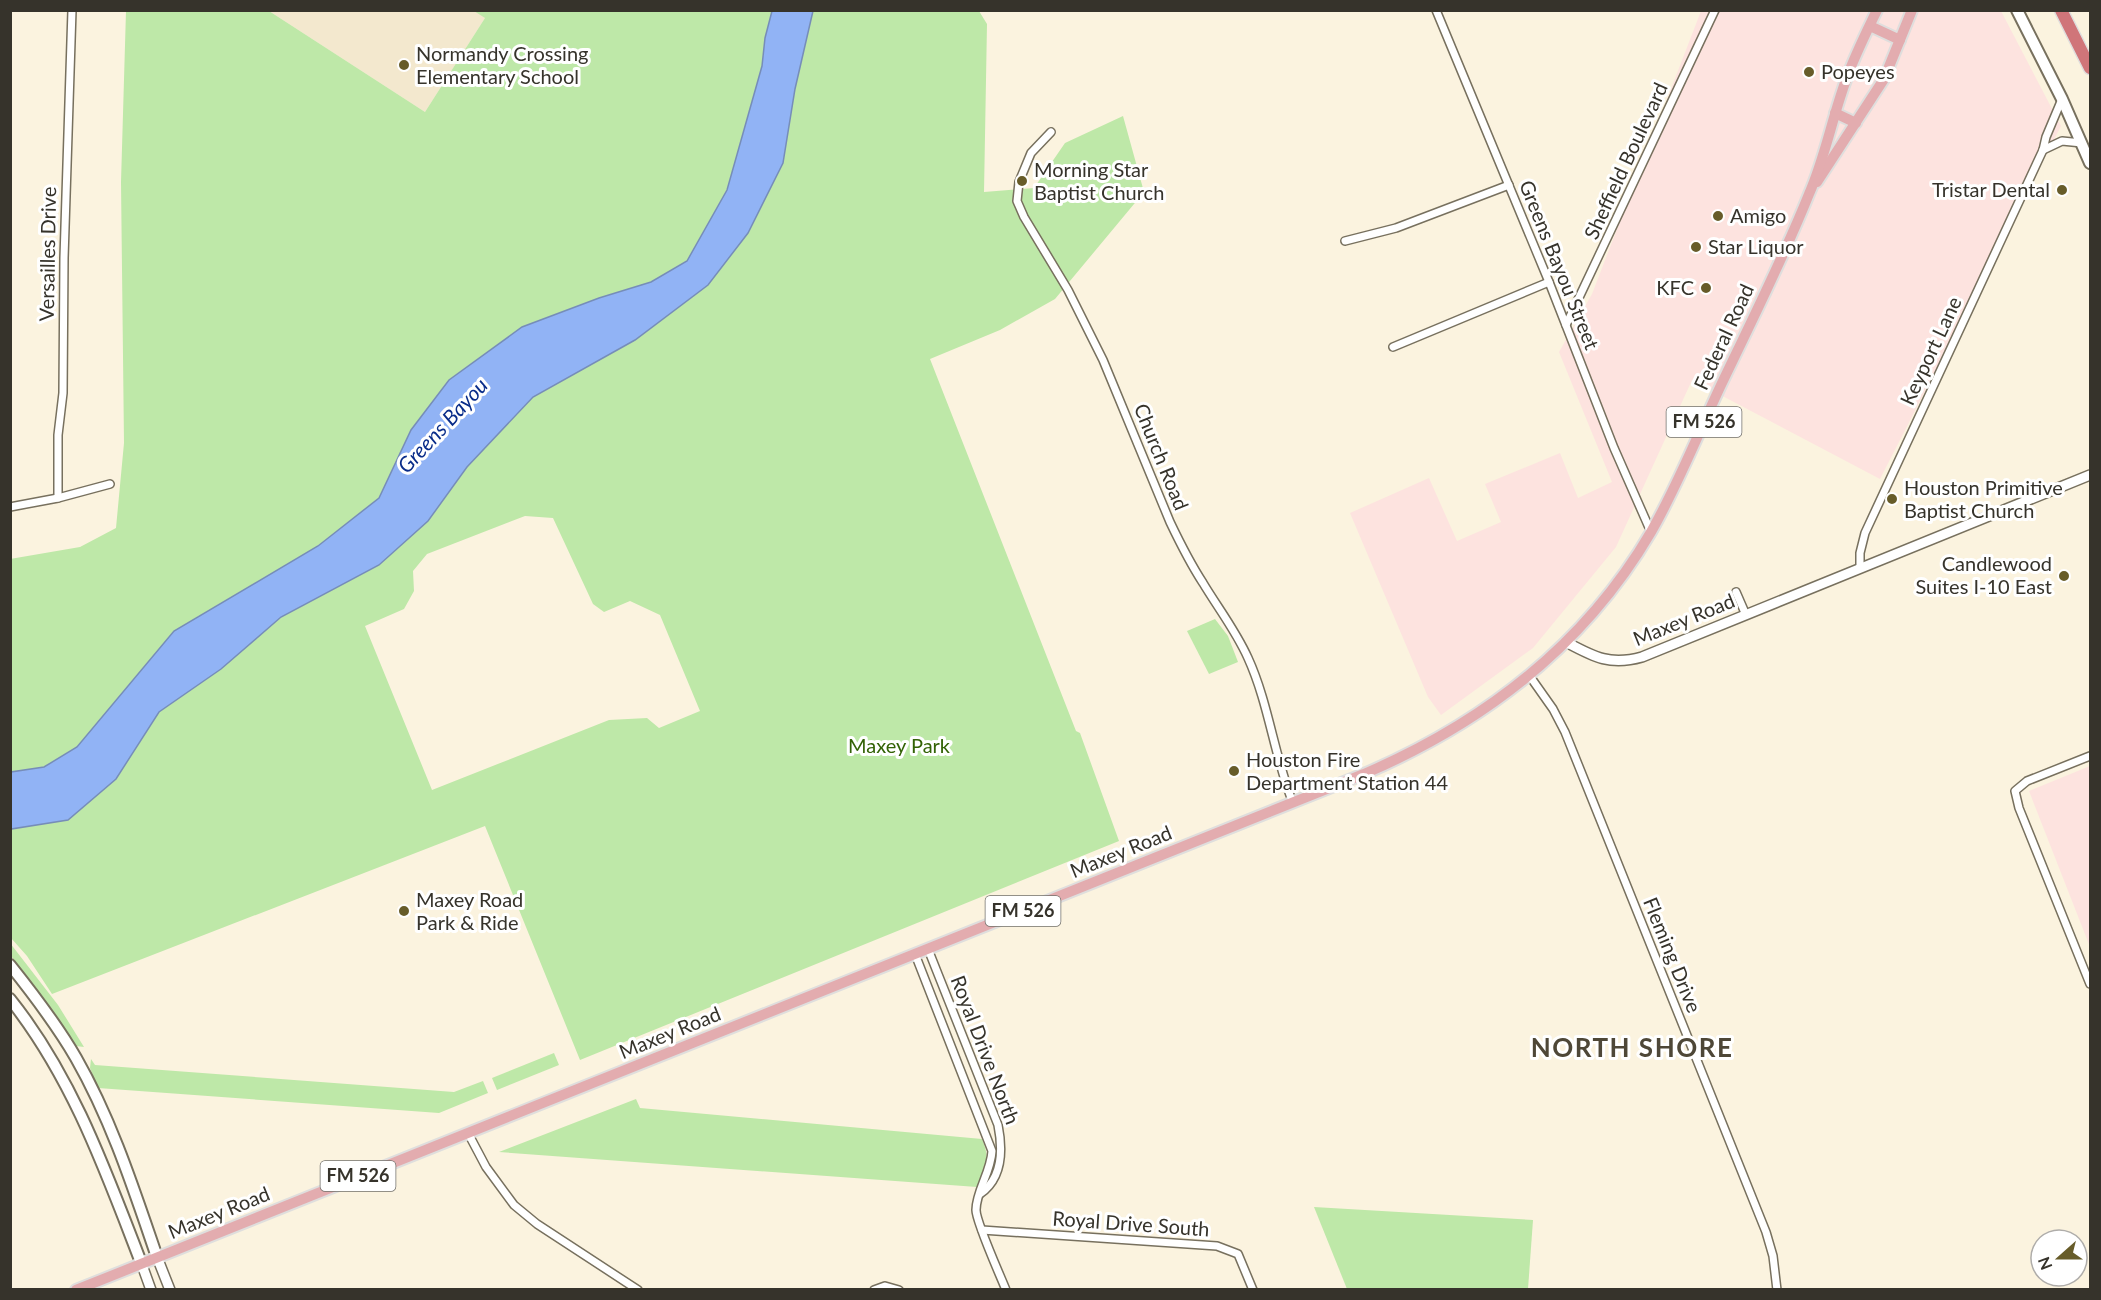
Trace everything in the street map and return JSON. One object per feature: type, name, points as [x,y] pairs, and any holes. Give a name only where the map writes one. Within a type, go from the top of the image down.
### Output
[{"type":"highway","points":[[2061,10],[2091,68]]},
{"type":"main road","name":"Federal Road","points":[[1566,642],[1619,579],[1651,532],[1685,464],[1810,192],[1846,78],[1877,10]]},
{"type":"main road","name":"Federal Road","points":[[1810,192],[1884,79],[1912,10]]},
{"type":"main road","points":[[2017,10],[2091,163]]},
{"type":"main road","points":[[1870,26],[1900,40]]},
{"type":"main road","points":[[1835,113],[1856,123]]},
{"type":"main road","name":"Maxey Road","points":[[76,1290],[1293,803],[1416,751],[1459,727],[1529,675],[1566,642]]},
{"type":"main road","points":[[10,965],[46,1010],[76,1057],[106,1118],[157,1257]]},
{"type":"main road","points":[[10,999],[30,1023],[57,1068],[86,1126],[142,1264]]},
{"type":"main road","points":[[57,1068],[76,1057]]},
{"type":"main road","points":[[86,1126],[106,1118]]},
{"type":"street","name":"Versailles Drive","points":[[58,498],[58,435],[63,393],[64,258],[72,10]]},
{"type":"street","name":"Greens Bayou Street","points":[[1436,10],[1549,282],[1614,448],[1651,532]]},
{"type":"street","name":"Sheffield Boulevard","points":[[1566,325],[1715,10]]},
{"type":"street","name":"Keyport Lane","points":[[1860,568],[1860,553],[1865,533],[2043,150],[2062,99]]},
{"type":"street","name":"Church Road","points":[[1051,132],[1031,153],[1019,182],[1017,201],[1024,217],[1068,290],[1103,360],[1182,548],[1248,657],[1258,684],[1279,764],[1293,803]]},
{"type":"street","points":[[2043,150],[2062,141],[2082,143]]},
{"type":"street","points":[[1345,241],[1396,228],[1509,185]]},
{"type":"street","points":[[1393,347],[1549,282]]},
{"type":"street","name":"Maxey Road","points":[[1566,642],[1592,656],[1605,660],[1617,662],[1631,660],[2091,475]]},
{"type":"street","points":[[10,507],[58,498],[110,484]]},
{"type":"street","points":[[1737,592],[1746,615]]},
{"type":"street","name":"Fleming Drive","points":[[1529,675],[1553,709],[1565,732],[1762,1222],[1773,1256],[1777,1290]]},
{"type":"street","points":[[2091,756],[2027,781],[2015,791],[2019,808],[2091,984]]},
{"type":"street","name":"Royal Drive North","points":[[928,949],[998,1125],[1001,1140],[999,1167],[989,1187],[980,1194]]},
{"type":"street","name":"Royal Drive North","points":[[915,954],[992,1151],[992,1161],[976,1211],[1006,1290]]},
{"type":"street","points":[[952,1047],[965,1042]]},
{"type":"street","points":[[468,1133],[486,1167],[514,1205],[537,1224],[638,1290]]},
{"type":"street","name":"Royal Drive South","points":[[982,1230],[1217,1246],[1238,1254],[1253,1290]]},
{"type":"street","points":[[157,1257],[170,1290]]},
{"type":"street","points":[[142,1264],[151,1290]]},
{"type":"street","points":[[874,1290],[885,1286],[899,1290]]},
{"type":"shaded area","name":"Normandy Crossing Elementary School","points":[[474,10],[485,18],[425,112],[269,11]]},
{"type":"shaded area","points":[[1701,11],[2001,11],[2061,126],[1880,479],[1692,380],[1616,547],[1533,648],[1441,715],[1428,697],[1350,513],[1429,478],[1457,541],[1501,522],[1485,484],[1560,453],[1578,498],[1612,482],[1559,352],[1592,294]]},
{"type":"shaded area","points":[[2090,766],[2090,947],[2029,791]]},
{"type":"green space","points":[[126,11],[269,11],[425,112],[485,18],[474,11],[772,11],[765,38],[762,66],[727,190],[687,261],[651,282],[632,288],[411,430],[379,498],[318,546],[174,631],[77,747],[44,767],[11,772],[10,559],[80,547],[116,528],[124,443],[121,182]]},
{"type":"green space","name":"Maxey Park","points":[[813,11],[979,11],[987,24],[984,192],[1034,188],[1065,143],[1123,116],[1144,192],[1055,299],[1000,330],[930,359],[1076,731],[1080,733],[1119,841],[580,1060],[485,826],[52,994],[27,956],[11,938],[11,829],[68,820],[116,779],[159,712],[221,669],[281,617],[379,565],[428,521],[467,467],[533,397],[635,340],[708,285],[783,163],[795,89]],"holes":[[[525,516],[553,518],[593,604],[604,612],[630,601],[660,615],[700,711],[659,728],[647,718],[609,720],[432,790],[365,626],[404,609],[414,591],[413,571],[427,554]]]},
{"type":"green space","points":[[1215,619],[1228,636],[1238,662],[1209,674],[1187,631]]},
{"type":"green space","points":[[10,943],[58,1005],[84,1047],[76,1046],[51,1008],[11,956]]},
{"type":"green space","points":[[554,1053],[559,1065],[497,1090],[492,1078]]},
{"type":"green space","points":[[91,1059],[95,1065],[454,1092],[483,1081],[488,1093],[439,1113],[98,1088],[90,1068]]},
{"type":"green space","points":[[636,1099],[640,1108],[982,1139],[987,1158],[986,1164],[977,1187],[499,1152]]},
{"type":"green space","points":[[1314,1207],[1533,1220],[1528,1289],[1347,1289]]},
{"type":"water","name":"Greens Bayou","points":[[772,11],[813,11],[795,89],[783,163],[748,233],[708,285],[635,340],[533,397],[467,467],[428,521],[379,565],[281,617],[221,669],[159,712],[116,779],[68,820],[11,829],[11,772],[44,767],[77,747],[174,631],[318,546],[379,498],[411,430],[449,380],[522,327],[599,298],[651,282],[687,261],[727,190],[762,66],[765,38]]},
{"type":"place","name":"Normandy Crossing Elementary School","points":[[404,65]]},
{"type":"place","name":"Popeyes","points":[[1809,72]]},
{"type":"place","name":"Morning Star Baptist Church","points":[[1022,181]]},
{"type":"place","name":"Tristar Dental","points":[[2062,190]]},
{"type":"place","name":"Amigo","points":[[1718,216]]},
{"type":"place","name":"Star Liquor","points":[[1696,247]]},
{"type":"place","name":"KFC","points":[[1706,288]]},
{"type":"place","name":"Houston Primitive Baptist Church","points":[[1892,499]]},
{"type":"place","name":"Candlewood Suites I-10 East","points":[[2064,576]]},
{"type":"place","name":"Houston Fire Department Station 44","points":[[1234,771]]},
{"type":"place","name":"Maxey Road Park & Ride","points":[[404,911]]},
{"type":"district","name":"NORTH SHORE","points":[[1632,1048]]}]
